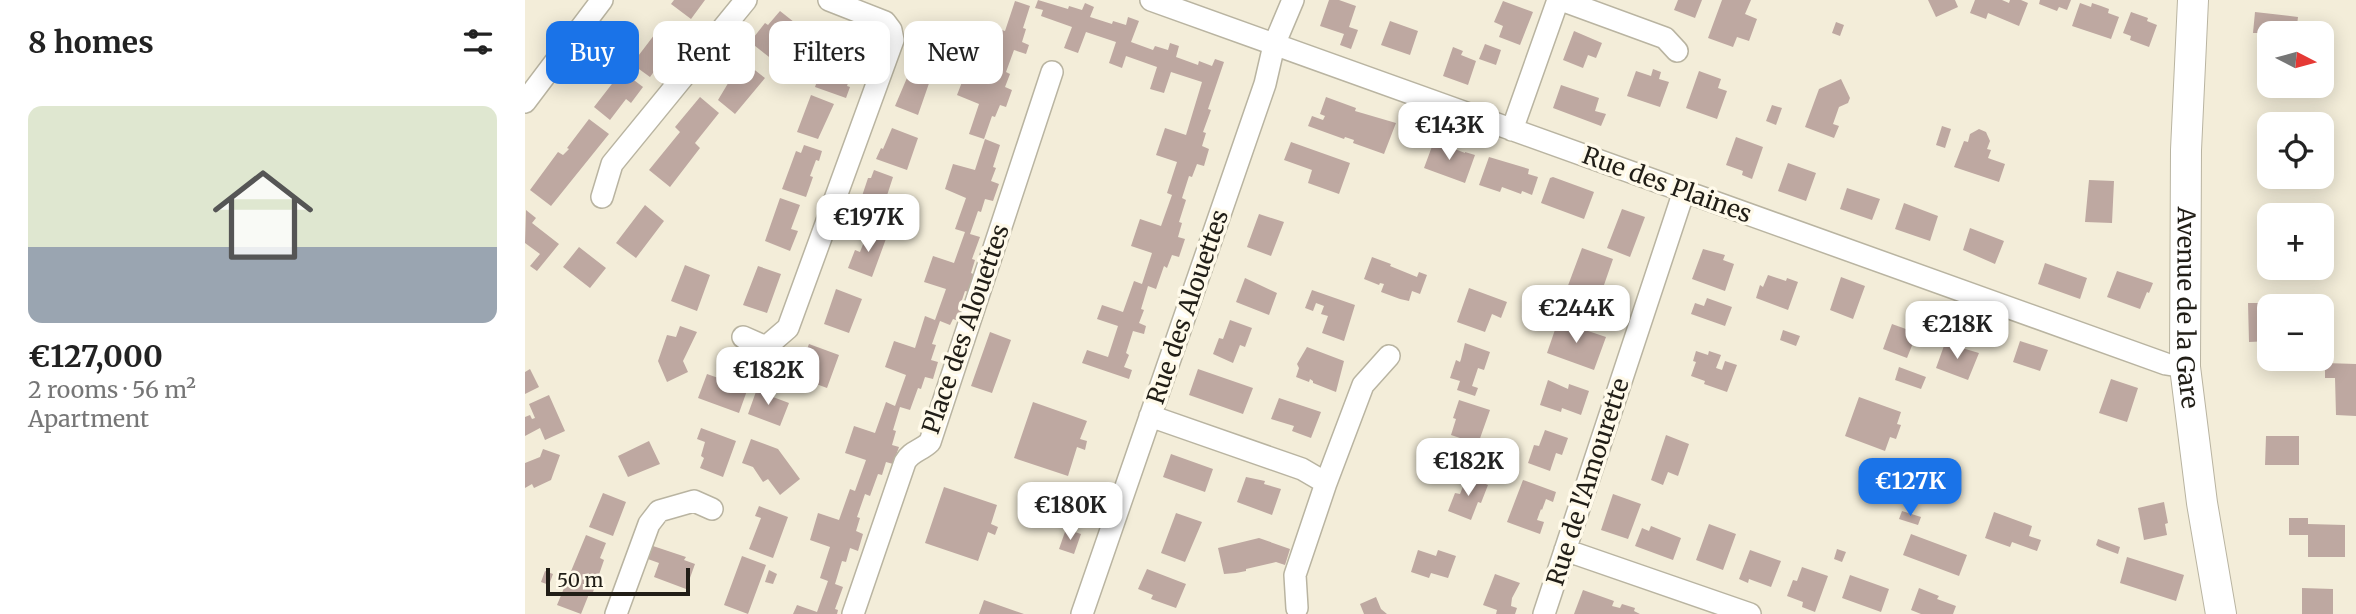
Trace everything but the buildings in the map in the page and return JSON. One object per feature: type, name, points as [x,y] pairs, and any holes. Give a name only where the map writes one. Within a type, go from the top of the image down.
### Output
[{"type":"street","points":[[525,103],[602,0]]},
{"type":"street","points":[[602,197],[612,164],[746,0]]},
{"type":"street","name":"Rue des Plaines","points":[[1150,0],[2166,364],[2185,367]]},
{"type":"street","name":"Rue des Alouettes","points":[[1085,613],[1265,84],[1274,45],[1293,0]]},
{"type":"street","points":[[1512,130],[1559,0],[1665,38],[1677,51]]},
{"type":"street","points":[[743,337],[767,346],[788,328],[893,40],[891,30],[885,22],[838,1]]},
{"type":"street","name":"Avenue de la Gare","points":[[2191,2],[2186,150],[2185,367],[2202,503],[2221,614]]},
{"type":"street","name":"Place des Alouettes","points":[[853,614],[905,462],[910,453],[924,448],[930,442],[1052,72]]},
{"type":"street","name":"Rue de l'Amourette","points":[[1544,614],[1684,191]]},
{"type":"street","points":[[1297,608],[1295,575],[1326,483],[1363,385],[1389,356]]},
{"type":"street","points":[[1150,416],[1302,469],[1326,483]]},
{"type":"street","points":[[616,614],[649,524],[659,511],[694,501],[712,509]]},
{"type":"street","points":[[1565,550],[1750,614]]}]
